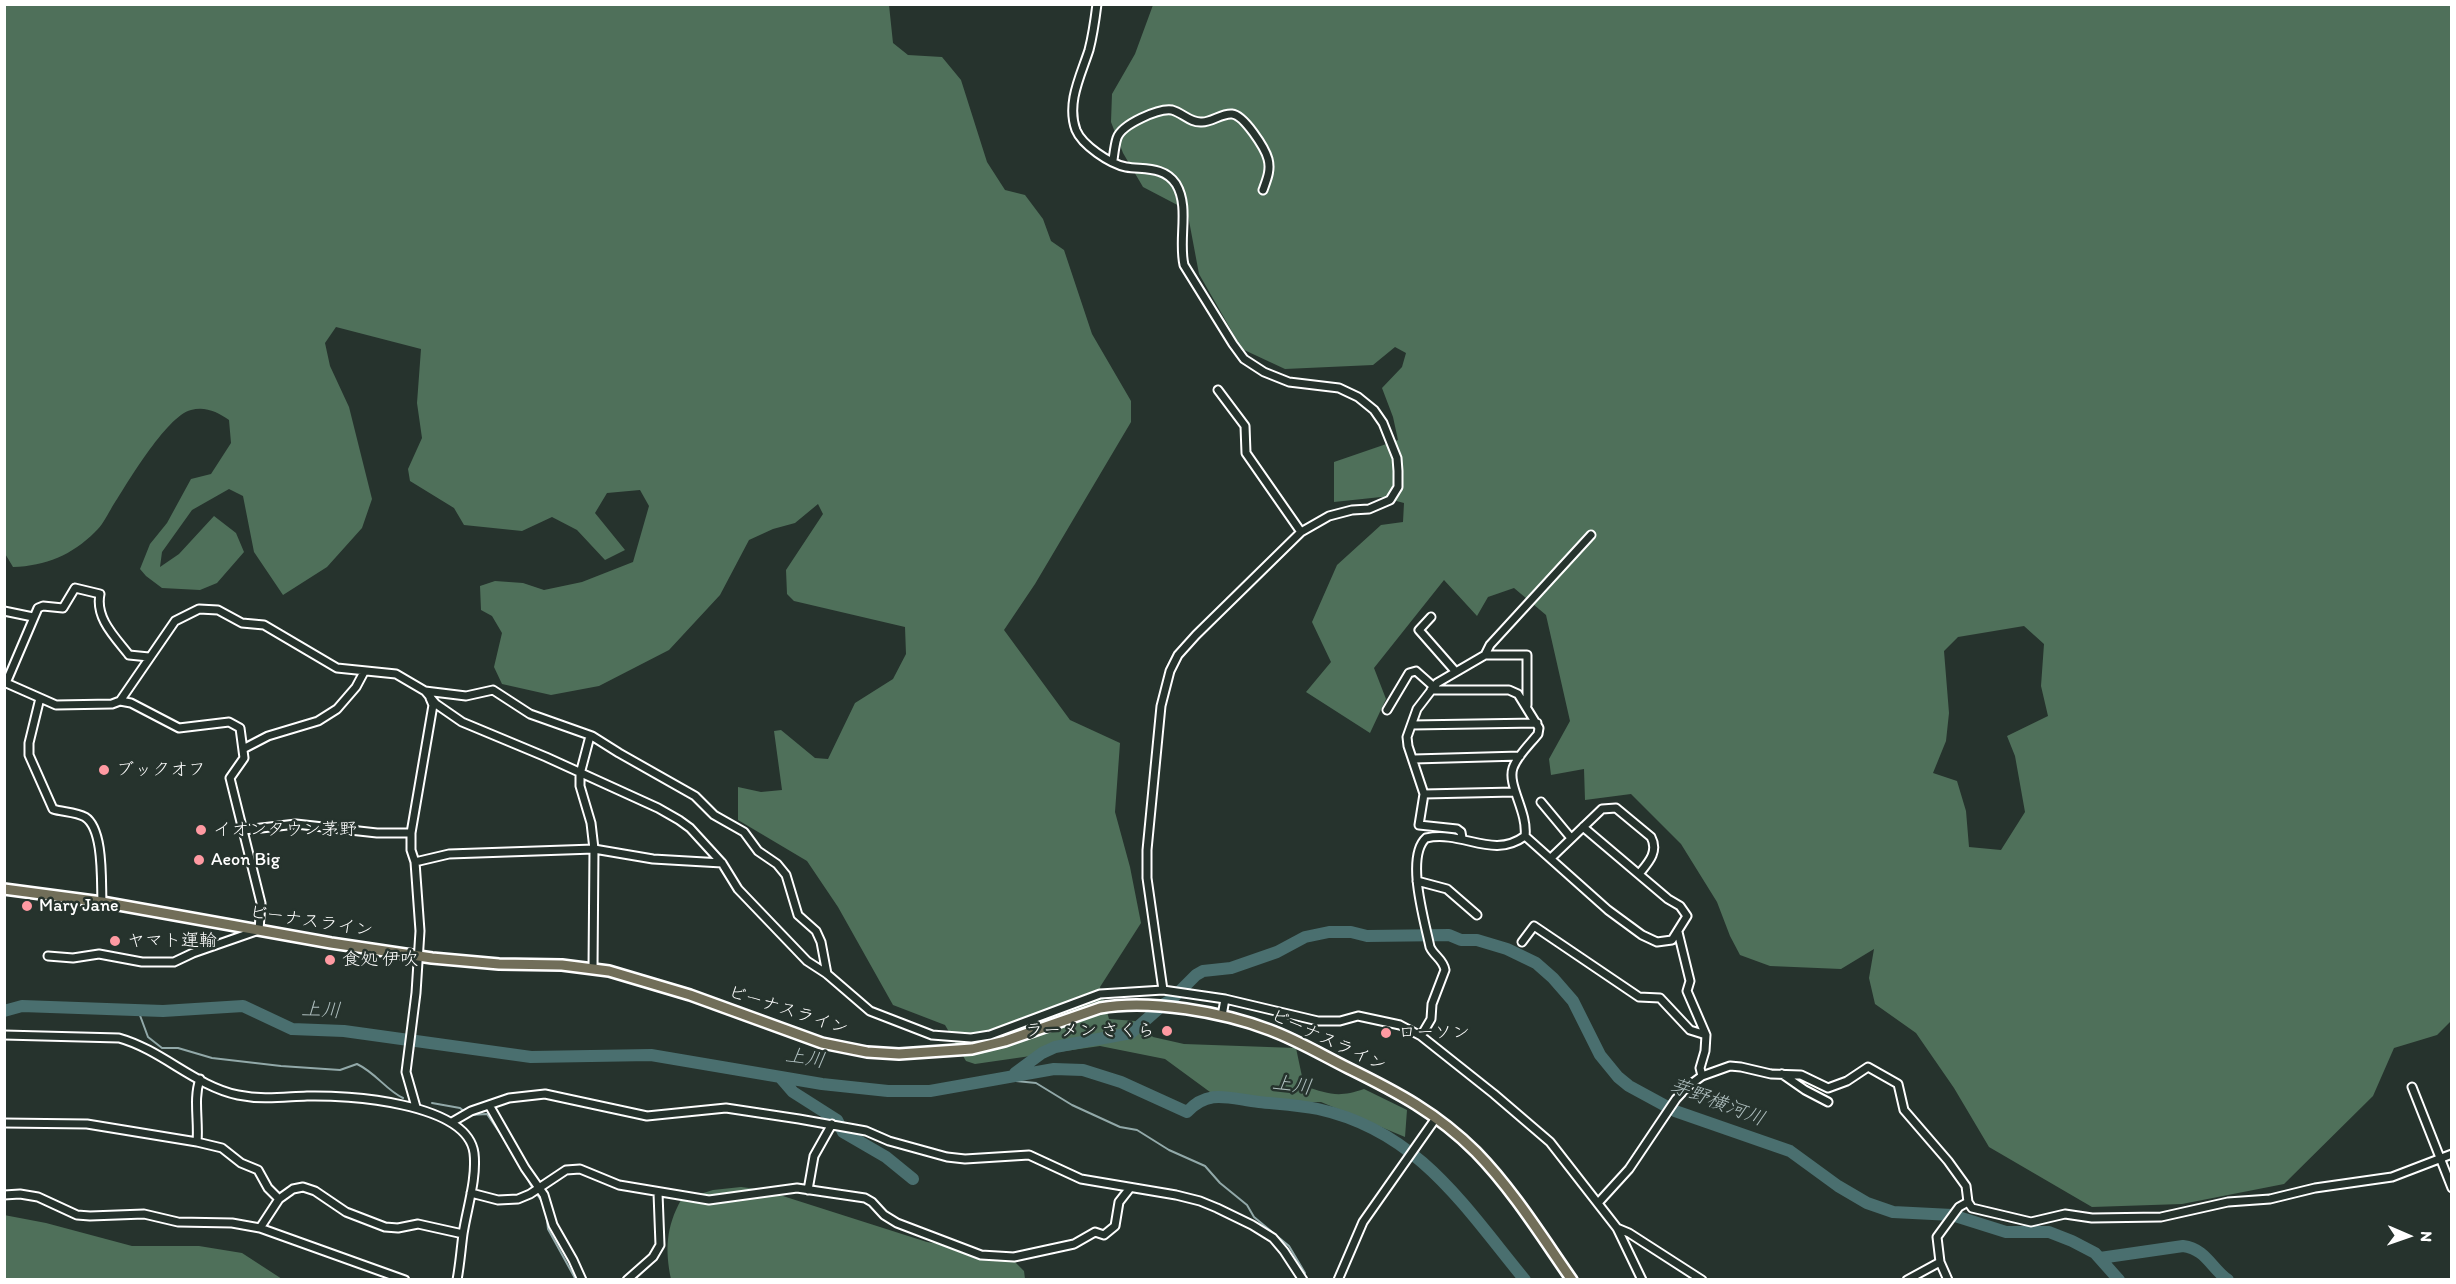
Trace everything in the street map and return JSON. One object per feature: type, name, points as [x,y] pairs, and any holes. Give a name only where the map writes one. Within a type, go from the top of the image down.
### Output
[{"type":"main road","name":"ビーナスライン","points":[[4,889],[102,902],[331,943],[419,955],[487,964],[562,965],[593,968],[680,992],[822,1043],[867,1052],[899,1054],[972,1049],[1005,1041],[1100,1008],[1121,1005],[1132,1004],[1222,1016],[1289,1038],[1409,1098],[1433,1122],[1477,1153],[1497,1176],[1572,1280]]},
{"type":"street","points":[[1097,4],[1089,49],[1077,84],[1072,108],[1076,129],[1081,139],[1096,153],[1125,167],[1159,171],[1167,175],[1182,197],[1181,251],[1184,265],[1244,359],[1264,372],[1289,382],[1339,388],[1358,397],[1374,410],[1383,423],[1397,459],[1398,471],[1398,487],[1390,500],[1369,509],[1352,510],[1329,516],[1301,532],[1178,655],[1164,686],[1147,850],[1147,878],[1165,990]]},
{"type":"street","points":[[1113,160],[1118,136],[1128,126],[1158,111],[1173,110],[1192,121],[1202,123],[1231,113],[1240,116],[1262,144],[1269,159],[1270,174],[1263,190]]},
{"type":"street","points":[[1218,390],[1245,426],[1246,453],[1301,532]]},
{"type":"street","points":[[1485,655],[1490,645],[1591,535]]},
{"type":"street","points":[[149,657],[129,655],[101,616],[98,605],[100,594],[75,588],[63,608],[43,606],[38,608],[5,682],[56,705],[112,704],[120,701],[175,621],[188,612],[199,609],[218,610],[242,623],[264,626],[337,668],[396,674],[425,691],[436,704],[462,722],[658,808],[690,828],[722,862],[738,889],[807,961],[827,974],[870,1011],[932,1035],[971,1038],[990,1035],[1100,994],[1165,990],[1225,999],[1318,1021],[1340,1021],[1358,1016],[1400,1025],[1420,1036],[1550,1142],[1617,1228],[1642,1280]]},
{"type":"street","points":[[4,611],[33,617]]},
{"type":"street","points":[[1431,617],[1419,630],[1455,671]]},
{"type":"street","points":[[1462,838],[1461,832],[1457,829],[1419,825],[1424,794],[1414,759],[1407,746],[1407,737],[1417,709],[1432,689],[1455,671],[1485,655],[1527,655],[1527,705]]},
{"type":"street","points":[[1387,710],[1409,673],[1416,671],[1432,689],[1509,690],[1518,694],[1537,723],[1538,734],[1513,766],[1512,773],[1514,792],[1520,800],[1526,825],[1525,836]]},
{"type":"street","points":[[243,749],[293,727],[318,722],[337,709],[356,687],[364,672]]},
{"type":"street","points":[[425,691],[466,696],[493,690],[530,714],[590,736],[695,796],[714,814],[744,832],[758,851],[777,864],[786,875],[798,915],[816,931],[821,942],[827,974]]},
{"type":"street","points":[[416,1107],[406,1072],[416,1000],[420,931],[411,832],[433,705],[425,691]]},
{"type":"street","points":[[40,698],[29,743],[33,768],[44,786],[53,809],[85,817],[91,823],[99,839],[102,902]]},
{"type":"street","points":[[48,956],[74,958],[99,954],[142,962],[174,962],[192,953],[259,930],[261,903],[230,778],[244,758],[240,728],[229,722],[179,728],[143,708],[120,701]]},
{"type":"street","points":[[1412,725],[1537,723]]},
{"type":"street","points":[[590,736],[580,774],[580,786],[591,823],[594,849],[593,968]]},
{"type":"street","points":[[1414,759],[1520,756]]},
{"type":"street","points":[[1424,794],[1514,792]]},
{"type":"street","points":[[1541,802],[1572,838]]},
{"type":"street","points":[[1551,858],[1602,809],[1616,808],[1654,842],[1653,855],[1639,874]]},
{"type":"street","points":[[244,830],[296,824],[378,832],[411,832]]},
{"type":"street","points":[[1525,836],[1608,910],[1642,935],[1657,942],[1672,940],[1687,916],[1680,906],[1668,899],[1583,827]]},
{"type":"street","points":[[1420,1036],[1431,1019],[1432,1004],[1445,970],[1444,964],[1433,954],[1430,947],[1417,881],[1418,848],[1421,842],[1431,837],[1462,838],[1492,847],[1501,847],[1525,836]]},
{"type":"street","points":[[415,862],[449,854],[594,849],[653,859],[722,862]]},
{"type":"street","points":[[1417,881],[1447,889],[1477,915]]},
{"type":"street","points":[[1522,942],[1534,926],[1639,997],[1660,998],[1690,1030],[1706,1035]]},
{"type":"street","points":[[1678,932],[1690,981],[1687,991],[1706,1035],[1705,1051],[1700,1068],[1702,1076]]},
{"type":"street","points":[[1121,1005],[1122,993]]},
{"type":"street","points":[[1222,1016],[1225,999]]},
{"type":"street","points":[[4,1035],[119,1038],[150,1050],[200,1079],[236,1094],[265,1099],[308,1096],[357,1099],[416,1107],[452,1122],[466,1136],[474,1153],[471,1193],[463,1234],[458,1280]]},
{"type":"street","points":[[1598,1203],[1629,1169],[1676,1099],[1687,1087],[1702,1076],[1730,1066],[1771,1074],[1801,1075],[1827,1088],[1847,1081],[1868,1067],[1898,1084],[1904,1110],[1948,1161],[1966,1186],[1968,1202],[1972,1208],[1978,1212],[2031,1222],[2065,1214],[2092,1218],[2161,1217],[2228,1202],[2270,1199],[2315,1188],[2392,1177],[2451,1154]]},
{"type":"street","points":[[1781,1074],[1828,1102]]},
{"type":"street","points":[[197,1142],[199,1120],[196,1093],[200,1079]]},
{"type":"street","points":[[2412,1087],[2451,1188]]},
{"type":"street","points":[[452,1122],[471,1112],[509,1098],[545,1094],[647,1116],[726,1108],[834,1124],[866,1131],[889,1141],[947,1157],[965,1159],[1029,1155],[1081,1179],[1200,1201],[1252,1225],[1273,1239],[1303,1280]]},
{"type":"street","points":[[489,1105],[525,1168],[546,1199],[553,1225],[582,1280]]},
{"type":"street","points":[[1338,1280],[1363,1222],[1433,1122]]},
{"type":"street","points":[[4,1123],[87,1124],[222,1148],[241,1162],[258,1170],[267,1188],[279,1198]]},
{"type":"street","points":[[808,1190],[814,1156],[834,1124]]},
{"type":"street","points":[[471,1193],[507,1200],[530,1194],[566,1170],[580,1169],[619,1185],[709,1200],[785,1189],[808,1190],[865,1198],[884,1215],[923,1234],[981,1255],[1014,1257],[1074,1244],[1095,1232],[1104,1235],[1115,1226],[1119,1202],[1130,1188]]},
{"type":"street","points":[[260,1228],[279,1198],[293,1189],[303,1187],[315,1191],[346,1212],[385,1227],[398,1228],[418,1224],[463,1234]]},
{"type":"street","points":[[627,1280],[653,1257],[660,1245],[658,1193]]},
{"type":"street","points":[[4,1195],[20,1194],[38,1197],[77,1215],[144,1214],[178,1222],[232,1223],[260,1228],[405,1280]]},
{"type":"street","points":[[1948,1280],[1940,1262],[1937,1237],[1959,1207],[1968,1202]]},
{"type":"street","points":[[1617,1228],[1629,1233],[1702,1280]]},
{"type":"street","points":[[1907,1280],[1940,1262]]},
{"type":"green space","points":[[4,5],[889,5],[893,43],[908,55],[942,57],[961,80],[987,162],[1005,190],[1025,195],[1043,219],[1051,241],[1064,250],[1092,334],[1131,401],[1131,422],[1035,584],[1004,630],[1070,720],[1120,743],[1115,812],[1130,867],[1141,923],[1100,987],[1109,1019],[1135,1021],[1153,1037],[1184,1044],[1296,1048],[1304,1086],[1334,1094],[1364,1089],[1407,1110],[1405,1137],[1321,1102],[1263,1103],[1210,1092],[1165,1059],[1100,1046],[975,1064],[966,1061],[945,1025],[893,1005],[838,907],[807,861],[738,820],[738,787],[761,792],[782,790],[774,731],[781,730],[815,758],[828,759],[855,703],[893,679],[906,654],[905,627],[794,601],[787,594],[786,570],[823,514],[818,504],[795,523],[773,529],[749,540],[720,595],[669,650],[599,686],[551,695],[502,684],[494,667],[502,633],[492,616],[481,610],[480,586],[495,581],[523,583],[544,590],[582,582],[633,562],[649,506],[640,490],[607,493],[595,513],[625,550],[605,560],[577,530],[552,517],[522,531],[464,525],[454,508],[410,481],[408,469],[422,438],[417,403],[421,349],[336,327],[325,343],[330,366],[349,407],[372,499],[362,528],[327,567],[283,595],[254,552],[243,496],[229,489],[192,510],[162,552],[160,567],[179,554],[214,516],[236,533],[244,552],[217,583],[200,590],[162,588],[140,569],[150,544],[167,523],[191,479],[211,474],[231,443],[229,420],[216,412],[201,409],[191,410],[181,415],[158,438],[102,524],[86,540],[58,558],[13,567],[4,552]]},
{"type":"green space","points":[[1153,5],[2451,5],[2451,1021],[2437,1035],[2394,1048],[2373,1096],[2284,1184],[2182,1204],[2092,1207],[1989,1147],[1954,1088],[1916,1033],[1875,1004],[1869,978],[1874,949],[1841,969],[1770,966],[1740,955],[1717,902],[1681,844],[1631,794],[1585,800],[1584,769],[1551,775],[1549,759],[1570,721],[1546,615],[1514,588],[1488,597],[1477,616],[1444,580],[1374,668],[1386,699],[1370,733],[1306,692],[1331,662],[1312,622],[1337,565],[1381,525],[1403,522],[1404,503],[1381,497],[1334,502],[1334,462],[1398,440],[1393,417],[1382,388],[1402,367],[1406,353],[1395,347],[1373,365],[1285,369],[1242,349],[1199,274],[1187,210],[1143,187],[1123,153],[1111,122],[1112,94],[1135,54]],"holes":[[[2024,626],[2044,644],[2041,686],[2048,716],[2007,736],[2015,756],[2025,812],[2001,850],[1969,847],[1966,811],[1957,781],[1933,773],[1946,741],[1949,713],[1944,651],[1958,637]]]},
{"type":"green space","points":[[741,1187],[764,1190],[927,1242],[988,1252],[1013,1260],[1024,1271],[1025,1279],[671,1279],[668,1239],[672,1220],[681,1200],[713,1190]]},
{"type":"green space","points":[[4,1215],[46,1223],[132,1246],[199,1246],[242,1253],[282,1279],[5,1279]]},
{"type":"waterway","name":"芽野横河川","points":[[1015,1073],[1042,1053],[1055,1047],[1131,1033],[1203,971],[1231,968],[1277,952],[1305,937],[1329,932],[1351,932],[1367,936],[1449,935],[1461,940],[1477,940],[1507,949],[1536,963],[1573,1001],[1600,1055],[1618,1077],[1629,1086],[1675,1111],[1790,1151],[1838,1186],[1867,1203],[1893,1212],[1952,1215],[2006,1232],[2049,1232],[2095,1253],[2119,1280]]},
{"type":"waterway","name":"上川","points":[[4,1011],[22,1006],[163,1011],[243,1006],[292,1029],[344,1031],[531,1057],[651,1055],[822,1084],[888,1091],[930,1091],[1054,1069],[1083,1070],[1121,1082],[1187,1112],[1203,1100],[1212,1097],[1318,1109],[1353,1120],[1384,1135],[1411,1153],[1459,1199],[1525,1280]]},
{"type":"waterway","points":[[138,1010],[148,1037],[162,1048],[178,1048],[212,1058],[281,1066],[340,1070],[357,1064],[403,1098]]},
{"type":"waterway","points":[[780,1077],[793,1092],[837,1120],[843,1132],[886,1157],[913,1179]]},
{"type":"waterway","points":[[1009,1077],[1016,1081],[1036,1083],[1072,1105],[1120,1127],[1137,1130],[1169,1150],[1205,1166],[1220,1183],[1247,1205],[1254,1217],[1289,1246],[1305,1273]]},
{"type":"waterway","points":[[432,1103],[460,1108],[465,1112]]},
{"type":"waterway","points":[[470,1115],[487,1114],[508,1145]]},
{"type":"waterway","points":[[520,1165],[533,1189]]},
{"type":"waterway","points":[[536,1193],[543,1203]]},
{"type":"waterway","points":[[546,1212],[548,1229],[576,1280]]},
{"type":"waterway","name":"芽野横河川","points":[[2100,1258],[2183,1246],[2203,1255],[2228,1280]]},
{"type":"place","name":"ブックオフ","points":[[104,770]]},
{"type":"place","name":"イオンタウン茅野","points":[[201,830]]},
{"type":"place","name":"Aeon Big","points":[[199,860]]},
{"type":"place","name":"Mary Jane","points":[[27,906]]},
{"type":"place","name":"ヤマト運輸","points":[[115,941]]},
{"type":"place","name":"食処 伊吹","points":[[330,960]]},
{"type":"place","name":"ラーメン さくら","points":[[1167,1031]]},
{"type":"place","name":"ローソン","points":[[1386,1033]]}]
